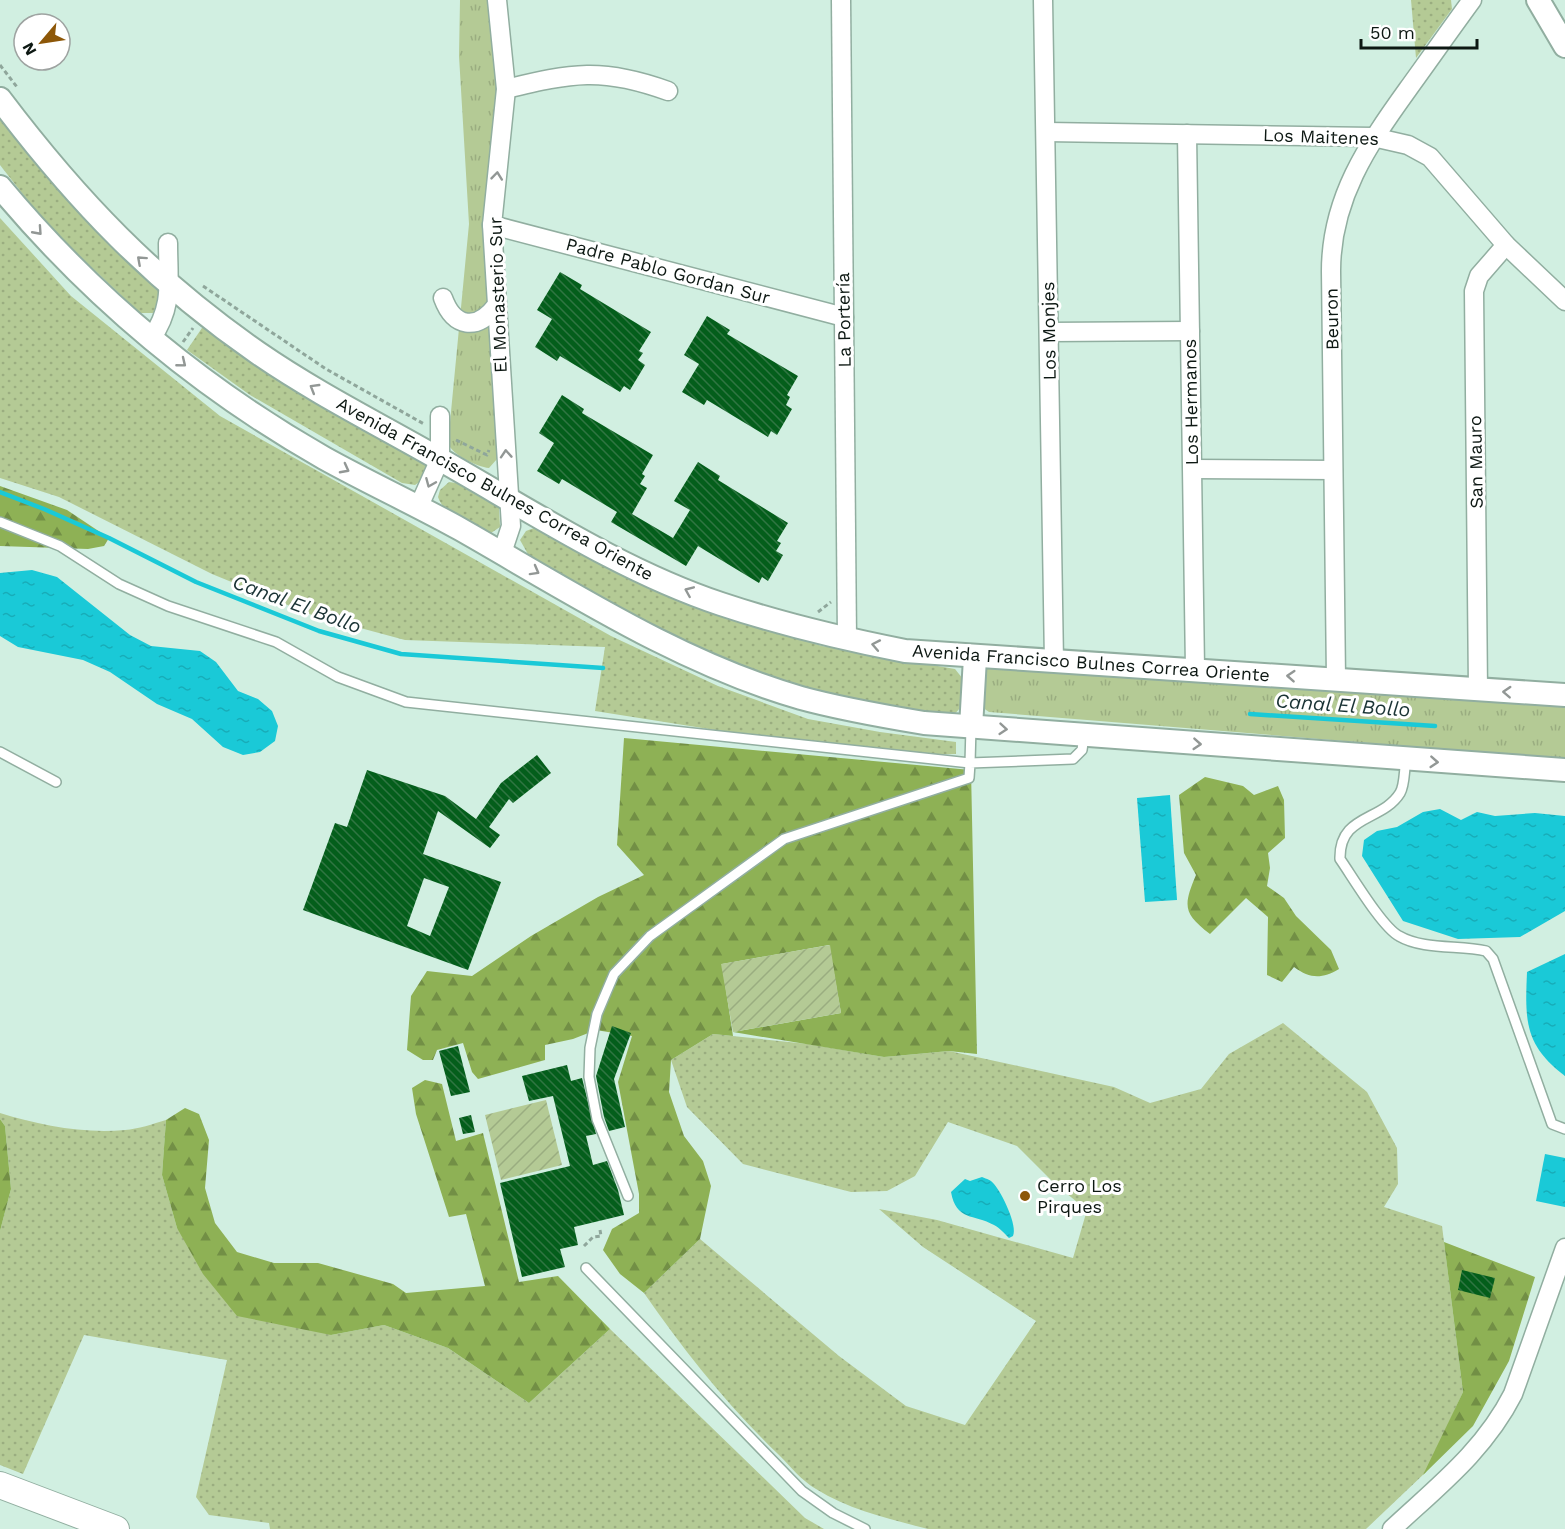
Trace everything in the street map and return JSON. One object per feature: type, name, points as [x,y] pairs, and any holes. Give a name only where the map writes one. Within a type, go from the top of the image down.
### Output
[{"type":"main road","points":[[0,1485],[116,1529]]},
{"type":"street","name":"El Monasterio Sur","points":[[497,0],[506,88],[492,225],[511,526],[502,553]]},
{"type":"street","name":"La Portería","points":[[841,0],[847,639]]},
{"type":"street","name":"Los Monjes","points":[[1043,0],[1054,662]]},
{"type":"street","name":"Beuron","points":[[1336,679],[1332,243],[1345,190],[1373,137],[1472,0]]},
{"type":"street","points":[[1538,0],[1565,46]]},
{"type":"street","points":[[506,88],[576,74],[600,73],[636,79],[668,91]]},
{"type":"street","name":"Avenida Francisco Bulnes Correa Oriente","points":[[10,95],[48,163],[77,195],[168,284],[260,354],[340,404],[593,546],[710,600],[847,639],[905,651],[975,658],[1195,669],[1565,695]]},
{"type":"street","name":"Los Maitenes","points":[[1046,132],[1373,137],[1408,145],[1430,157],[1506,245],[1565,301]]},
{"type":"street","name":"Los Hermanos","points":[[1187,134],[1195,669]]},
{"type":"street","points":[[0,187],[75,269],[151,339],[227,396],[280,431],[640,630],[708,663],[758,683],[852,711],[924,723],[1565,770]]},
{"type":"street","name":"Padre Pablo Gordan Sur","points":[[492,225],[844,317]]},
{"type":"street","points":[[151,339],[164,321],[168,306],[168,243]]},
{"type":"street","name":"San Mauro","points":[[1478,690],[1474,291],[1479,276],[1506,245]]},
{"type":"street","points":[[443,298],[448,312],[460,321],[474,323],[481,321],[488,318],[496,306]]},
{"type":"street","points":[[1050,332],[1190,331]]},
{"type":"street","points":[[419,506],[440,459],[440,425]]},
{"type":"street","points":[[1192,469],[1333,470]]},
{"type":"street","points":[[972,727],[975,658]]},
{"type":"street","points":[[1392,1529],[1468,1460],[1500,1418],[1513,1394],[1565,1248]]},
{"type":"lane","points":[[0,522],[60,546],[119,584],[159,602],[276,642],[338,677],[406,702],[970,763],[1073,759],[1082,750],[1084,736]]},
{"type":"lane","points":[[628,1196],[597,1119],[589,1077],[590,1048],[597,1014],[614,974],[651,936],[784,839],[969,778],[972,727]]},
{"type":"lane","points":[[0,752],[57,782]]},
{"type":"lane","points":[[1406,760],[1401,792],[1388,804],[1351,827],[1339,847],[1340,859],[1389,927],[1399,936],[1424,944],[1486,951],[1493,959],[1552,1124],[1565,1129]]},
{"type":"lane","points":[[586,1268],[802,1491],[833,1513],[865,1529]]},
{"type":"path","points":[[0,65],[10,95]]},
{"type":"path","points":[[194,279],[326,369],[440,425],[487,455],[491,446],[506,445]]},
{"type":"path","points":[[809,611],[819,612],[834,601],[847,600]]},
{"type":"path","points":[[584,1246],[593,1237],[601,1236],[600,1230]]},
{"type":"green space","points":[[460,0],[487,0],[495,72],[495,130],[484,231],[498,452],[497,459],[489,468],[465,459],[448,443],[469,224],[459,56]]},
{"type":"green space","points":[[1411,0],[1451,0],[1452,9],[1416,58]]},
{"type":"green space","points":[[0,110],[154,283],[160,294],[160,306],[153,313],[140,313],[70,247],[32,206],[0,165]]},
{"type":"green space","points":[[0,218],[71,296],[220,416],[611,636],[718,686],[808,719],[956,742],[956,754],[879,756],[595,711],[605,647],[405,640],[312,615],[212,574],[59,497],[0,478]]},
{"type":"green space","points":[[204,325],[424,458],[427,468],[425,478],[415,485],[402,483],[250,395],[187,350]]},
{"type":"green space","points":[[449,482],[456,483],[499,508],[500,527],[491,533],[484,532],[468,525],[446,510],[438,497],[440,490]]},
{"type":"green space","points":[[0,486],[67,510],[109,538],[104,546],[88,549],[0,546]]},
{"type":"green space","points":[[534,528],[774,632],[822,646],[955,669],[963,679],[961,706],[949,716],[881,705],[814,691],[738,667],[676,639],[529,556],[520,540],[526,531]]},
{"type":"green space","points":[[989,665],[1565,706],[1565,759],[989,712],[979,705],[983,674]]},
{"type":"green space","points":[[624,738],[971,770],[977,1054],[949,1051],[884,1057],[733,1032],[841,1013],[829,945],[722,964],[733,1036],[713,1034],[671,1060],[669,1092],[684,1136],[703,1161],[711,1186],[700,1239],[644,1293],[620,1274],[603,1250],[612,1229],[639,1213],[639,1194],[618,1082],[632,1036],[596,1030],[573,1039],[545,1045],[545,1060],[478,1079],[472,1072],[463,1043],[437,1050],[433,1060],[423,1060],[407,1050],[411,996],[427,971],[472,976],[531,936],[598,897],[644,875],[617,845]]},
{"type":"green space","points":[[1205,777],[1243,786],[1254,795],[1278,786],[1284,800],[1285,838],[1268,853],[1270,868],[1267,886],[1284,898],[1296,916],[1331,950],[1339,969],[1327,975],[1311,976],[1294,967],[1282,982],[1267,975],[1268,917],[1246,898],[1210,934],[1190,914],[1189,894],[1196,875],[1184,853],[1179,795]]},
{"type":"green space","points":[[830,945],[841,1013],[733,1032],[721,964]]},
{"type":"green space","points":[[1283,1023],[1367,1092],[1397,1148],[1398,1184],[1384,1207],[1442,1226],[1463,1392],[1426,1472],[1366,1529],[928,1529],[870,1513],[829,1496],[811,1486],[796,1473],[724,1397],[644,1293],[700,1239],[839,1356],[906,1406],[965,1425],[1036,1321],[923,1247],[879,1209],[937,1220],[1073,1258],[1087,1210],[1056,1185],[1017,1146],[948,1122],[915,1176],[887,1191],[851,1192],[743,1164],[687,1107],[671,1060],[713,1034],[808,1044],[884,1057],[949,1051],[1114,1087],[1150,1103],[1201,1089],[1229,1054]]},
{"type":"green space","points":[[425,1080],[442,1084],[456,1141],[483,1133],[519,1282],[558,1276],[610,1329],[529,1403],[448,1348],[384,1325],[331,1335],[237,1316],[203,1274],[177,1228],[162,1175],[166,1120],[185,1108],[199,1114],[209,1140],[205,1188],[215,1223],[237,1252],[274,1263],[318,1263],[393,1284],[406,1293],[485,1286],[466,1214],[449,1217],[416,1114],[412,1088]]},
{"type":"green space","points":[[546,1100],[562,1165],[501,1180],[485,1115]]},
{"type":"green space","points":[[0,1113],[46,1125],[93,1131],[130,1129],[166,1120],[162,1175],[177,1228],[331,1335],[384,1325],[448,1348],[529,1403],[610,1329],[805,1518],[824,1529],[270,1529],[269,1523],[209,1515],[196,1497],[227,1360],[84,1335],[23,1474],[0,1465],[0,1231],[11,1189],[5,1126],[0,1119]]},
{"type":"green space","points":[[0,1119],[5,1126],[11,1189],[0,1231]]},
{"type":"green space","points":[[1444,1242],[1535,1277],[1509,1361],[1473,1426],[1423,1475],[1463,1392]]},
{"type":"water","points":[[32,570],[57,577],[130,635],[151,646],[200,651],[216,662],[238,691],[258,699],[272,711],[278,726],[275,741],[260,752],[243,755],[223,747],[192,719],[157,704],[110,672],[83,660],[18,647],[0,636],[0,573]]},
{"type":"water","points":[[1170,795],[1177,900],[1145,902],[1137,798]]},
{"type":"water","points":[[1440,809],[1461,820],[1477,812],[1495,816],[1535,813],[1565,816],[1565,911],[1520,937],[1458,939],[1403,921],[1362,856],[1364,840],[1377,831],[1397,827],[1423,812]]},
{"type":"water","points":[[1565,954],[1565,1076],[1541,1053],[1534,1042],[1527,1018],[1526,1004],[1527,972]]},
{"type":"water","points":[[1545,1154],[1565,1158],[1565,1207],[1536,1201]]},
{"type":"water","points":[[982,1177],[994,1184],[1008,1210],[1014,1231],[1013,1236],[1009,1238],[994,1225],[962,1212],[953,1201],[951,1192],[965,1179],[970,1181]]},
{"type":"building","points":[[560,272],[582,285],[580,289],[651,332],[639,351],[643,353],[638,360],[645,365],[630,390],[624,386],[620,392],[560,356],[557,361],[535,347],[552,319],[537,310]]},
{"type":"building","points":[[707,316],[730,330],[727,334],[798,376],[787,395],[790,397],[786,405],[792,409],[777,435],[771,431],[768,437],[707,400],[704,405],[682,392],[699,364],[684,355]]},
{"type":"building","points":[[562,395],[584,409],[582,413],[653,455],[642,474],[645,476],[640,484],[647,488],[632,514],[673,538],[690,510],[674,501],[698,462],[720,476],[718,480],[788,523],[777,541],[781,543],[776,551],[783,555],[768,581],[762,577],[759,583],[698,546],[686,566],[611,522],[617,512],[562,479],[559,484],[537,471],[554,443],[539,433]]},
{"type":"building","points":[[537,755],[551,773],[513,803],[509,799],[489,827],[500,835],[490,848],[438,811],[423,854],[501,882],[468,970],[303,910],[335,823],[347,827],[367,770],[445,796],[476,819],[501,783]],"holes":[[[424,878],[449,887],[430,936],[407,926]]]},
{"type":"building","points":[[612,1026],[631,1033],[614,1079],[625,1127],[609,1131],[596,1076]]},
{"type":"building","points":[[458,1046],[470,1092],[451,1096],[439,1051]]},
{"type":"building","points":[[567,1065],[571,1081],[582,1078],[596,1134],[586,1136],[593,1165],[607,1161],[624,1215],[574,1227],[578,1245],[560,1249],[565,1267],[522,1277],[500,1183],[570,1166],[553,1096],[529,1101],[522,1076]]},
{"type":"building","points":[[471,1115],[475,1132],[463,1134],[459,1118]]},
{"type":"building","points":[[1462,1270],[1495,1278],[1490,1298],[1458,1290]]},
{"type":"waterway","name":"Canal El Bollo","points":[[0,492],[109,538],[196,582],[319,631],[401,654],[603,668]]},
{"type":"waterway","name":"Canal El Bollo","points":[[1250,714],[1435,726]]},
{"type":"place","name":"Cerro Los Pirques","points":[[1025,1196]]}]
